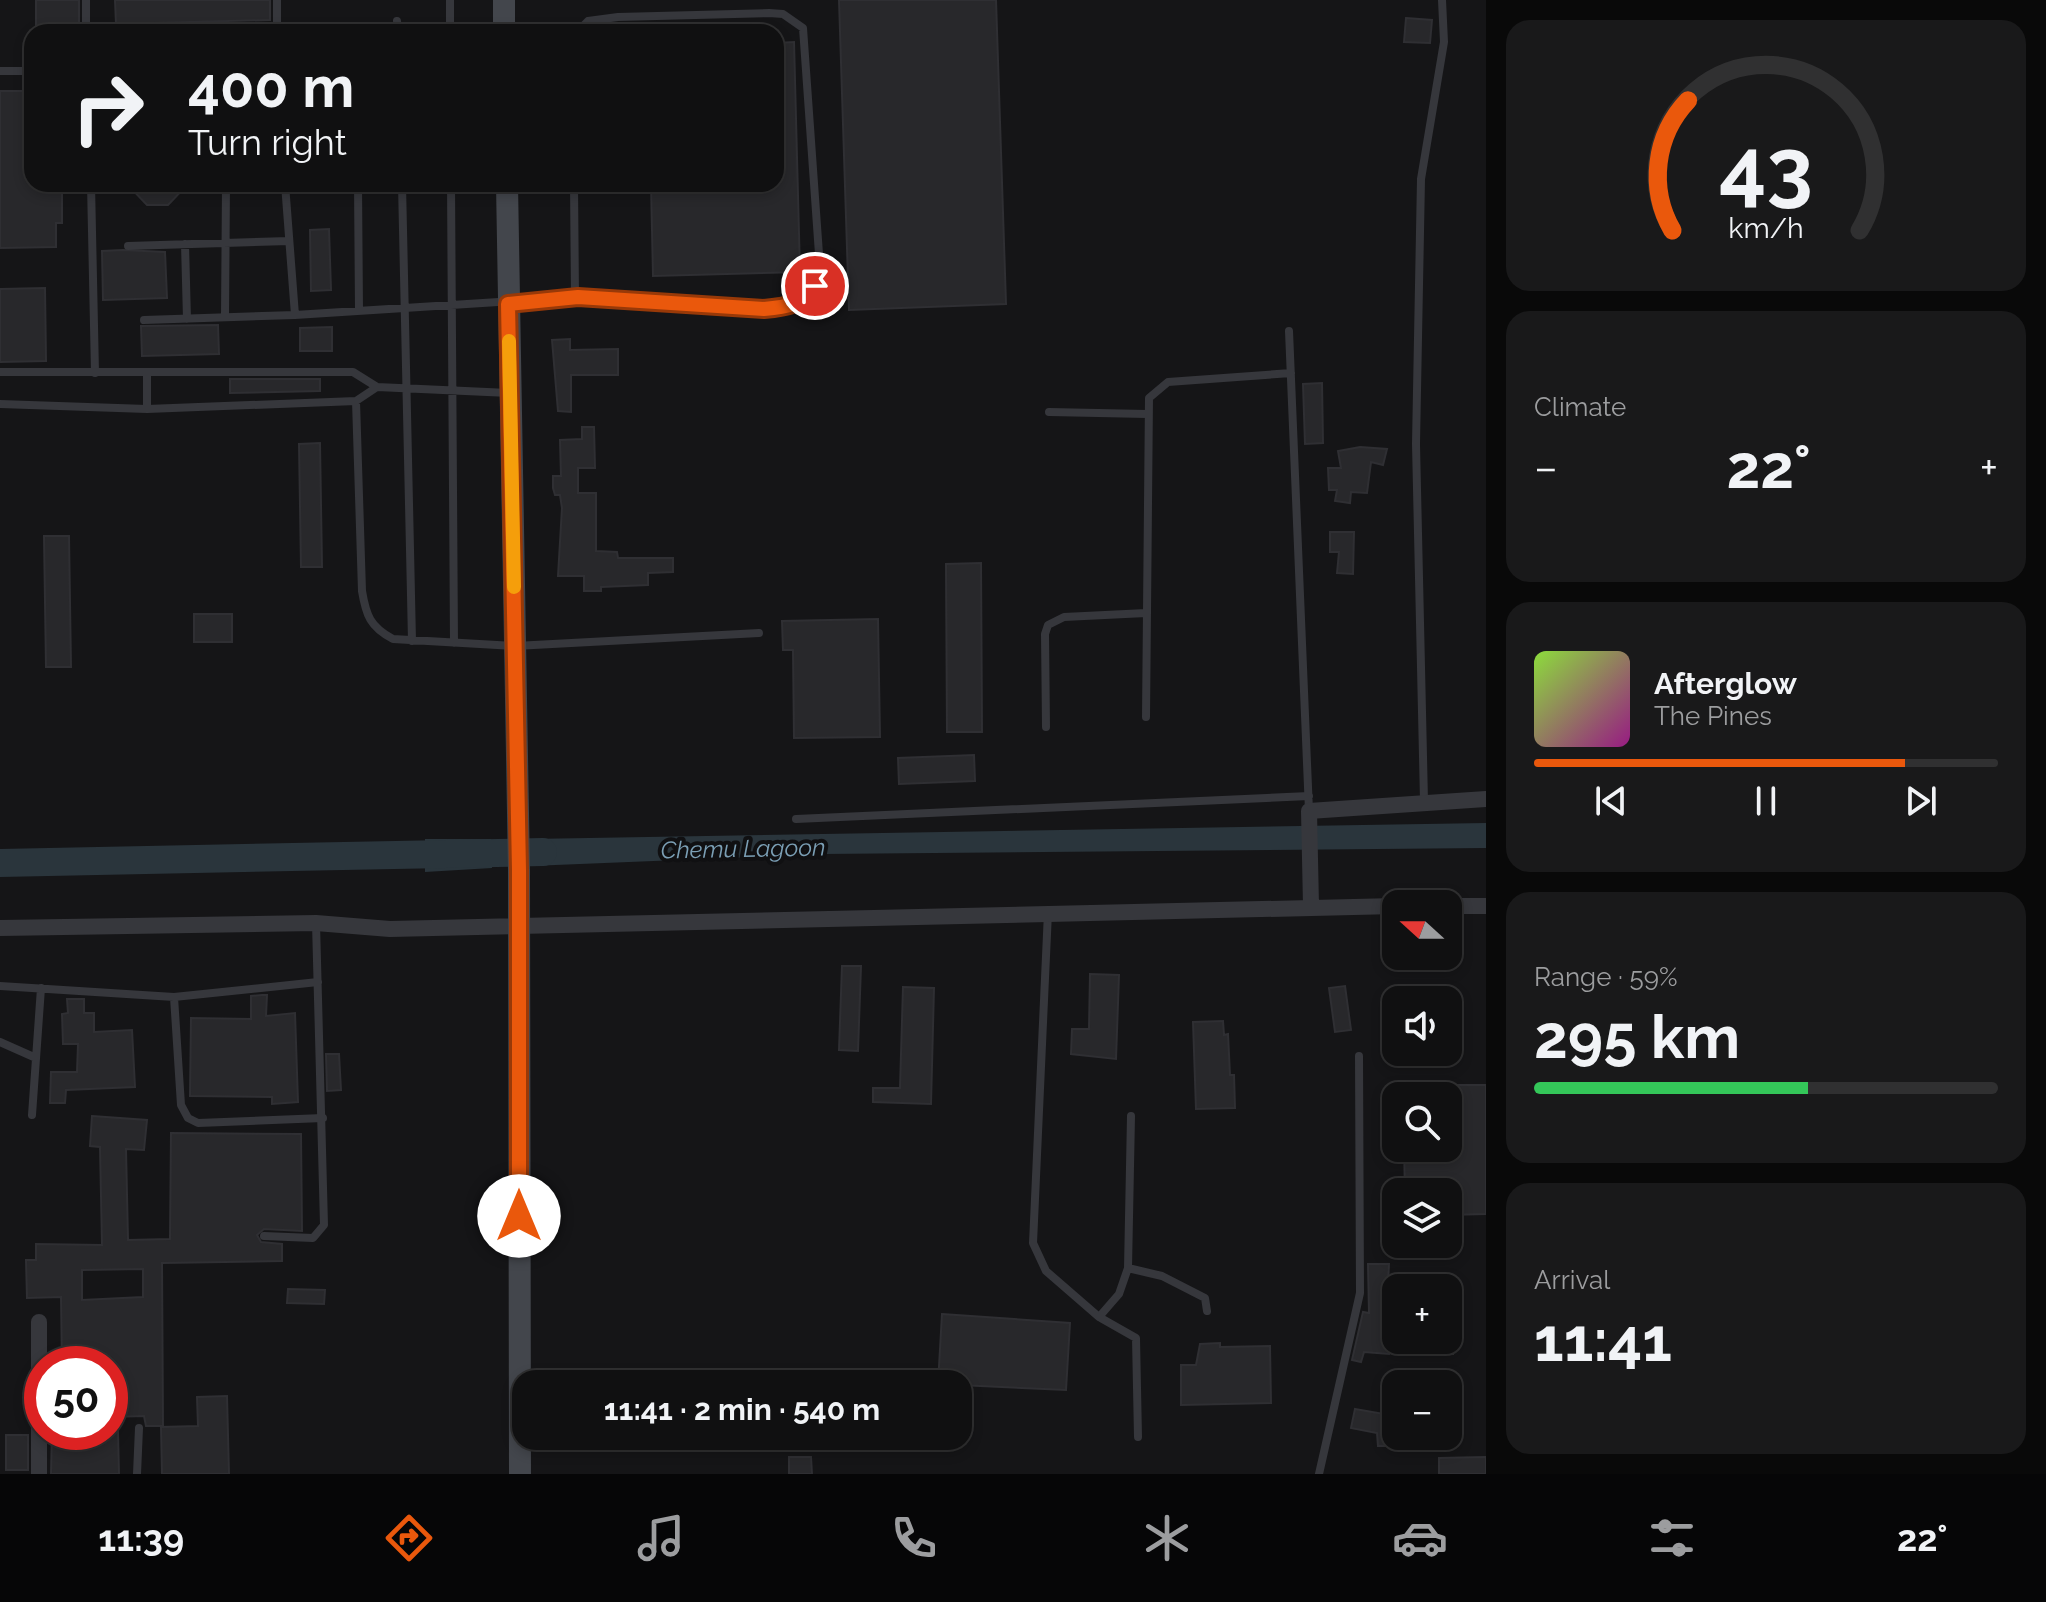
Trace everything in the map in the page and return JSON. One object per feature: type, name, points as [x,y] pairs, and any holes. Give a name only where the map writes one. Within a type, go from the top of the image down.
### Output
[{"type":"main road","points":[[504,0],[504,24]]},
{"type":"main road","points":[[507,192],[519,870],[520,1474]]},
{"type":"street","points":[[1311,906],[1309,811],[1486,799]]},
{"type":"street","points":[[0,928],[316,923],[390,929],[1048,911],[1382,906]]},
{"type":"street","points":[[1462,906],[1486,906]]},
{"type":"street","points":[[39,1322],[39,1474]]},
{"type":"lane","points":[[86,0],[86,24]]},
{"type":"lane","points":[[277,0],[277,24]]},
{"type":"lane","points":[[450,0],[450,24]]},
{"type":"lane","points":[[1424,801],[1416,444],[1420,194],[1424,147],[1444,42],[1442,0]]},
{"type":"lane","points":[[144,320],[295,315],[453,302],[508,304],[575,297],[764,309],[789,307],[808,297],[815,286],[819,254],[803,28],[783,14],[769,13],[618,17],[585,24]]},
{"type":"lane","points":[[0,71],[24,71]]},
{"type":"lane","points":[[91,192],[95,373]]},
{"type":"lane","points":[[225,317],[226,192]]},
{"type":"lane","points":[[286,192],[295,315]]},
{"type":"lane","points":[[358,192],[359,310]]},
{"type":"lane","points":[[402,192],[412,641]]},
{"type":"lane","points":[[451,192],[454,643]]},
{"type":"lane","points":[[574,192],[575,297]]},
{"type":"lane","points":[[128,246],[289,241]]},
{"type":"lane","points":[[185,244],[187,319]]},
{"type":"lane","points":[[796,819],[1309,811],[1289,331]]},
{"type":"lane","points":[[0,372],[353,372],[377,387],[510,393]]},
{"type":"lane","points":[[1146,717],[1149,398],[1168,382],[1291,373]]},
{"type":"lane","points":[[147,374],[147,409]]},
{"type":"lane","points":[[0,404],[147,409],[356,401],[377,387]]},
{"type":"lane","points":[[356,401],[362,591],[366,614],[376,630],[393,639],[515,646],[759,633]]},
{"type":"lane","points":[[1049,412],[1147,414]]},
{"type":"lane","points":[[1046,727],[1045,634],[1048,625],[1064,617],[1146,613]]},
{"type":"lane","points":[[1048,911],[1033,1243],[1046,1271],[1099,1317],[1132,1334],[1139,1342],[1138,1437]]},
{"type":"lane","points":[[264,1236],[313,1238],[324,1225],[316,923]]},
{"type":"lane","points":[[0,986],[174,997],[318,982]]},
{"type":"lane","points":[[32,1115],[41,988]]},
{"type":"lane","points":[[174,997],[180,1095],[188,1118],[198,1123],[323,1118]]},
{"type":"lane","points":[[0,1042],[36,1058]]},
{"type":"lane","points":[[1319,1474],[1360,1293],[1359,1056]]},
{"type":"lane","points":[[1099,1317],[1119,1294],[1128,1268],[1131,1116]]},
{"type":"lane","points":[[1128,1268],[1162,1276],[1205,1298],[1207,1311]]},
{"type":"lane","points":[[137,1474],[139,1428]]},
{"type":"water","points":[[1486,823],[1486,848],[822,854],[531,866],[530,839]]},
{"type":"water","points":[[425,839],[491,839],[492,868],[425,872]]},
{"type":"building","points":[[36,0],[79,0],[79,24],[36,24]]},
{"type":"building","points":[[115,0],[270,0],[270,20],[116,24]]},
{"type":"building","points":[[839,0],[996,0],[1006,304],[849,310]]},
{"type":"building","points":[[1406,18],[1432,20],[1430,43],[1404,42]]},
{"type":"building","points":[[794,42],[800,272],[653,276],[651,192],[784,192],[784,43]]},
{"type":"building","points":[[0,91],[24,91],[24,192],[62,192],[62,223],[56,223],[56,247],[0,248]]},
{"type":"building","points":[[135,192],[180,192],[168,205],[147,205]]},
{"type":"building","points":[[329,229],[331,290],[311,291],[310,230]]},
{"type":"building","points":[[102,251],[165,252],[167,298],[103,300]]},
{"type":"building","points":[[45,288],[46,361],[0,362],[0,289]]},
{"type":"building","points":[[218,325],[219,354],[142,356],[141,326]]},
{"type":"building","points":[[332,327],[332,351],[300,351],[300,328]]},
{"type":"building","points":[[570,339],[570,350],[618,349],[618,375],[571,375],[571,412],[558,411],[552,340]]},
{"type":"building","points":[[230,379],[320,379],[320,391],[230,393]]},
{"type":"building","points":[[1322,383],[1323,443],[1305,444],[1303,384]]},
{"type":"building","points":[[582,427],[594,427],[595,468],[578,468],[578,493],[596,493],[596,551],[617,552],[618,558],[673,558],[673,572],[648,573],[648,585],[584,591],[584,576],[558,576],[562,508],[560,495],[555,495],[553,488],[553,476],[561,476],[560,440],[582,439]]},
{"type":"building","points":[[320,443],[322,567],[301,567],[299,444]]},
{"type":"building","points":[[1360,447],[1387,449],[1383,465],[1371,462],[1367,493],[1351,492],[1350,503],[1335,501],[1337,490],[1329,490],[1328,468],[1341,468],[1338,451]]},
{"type":"building","points":[[1330,532],[1354,532],[1353,574],[1337,573],[1339,552],[1330,552]]},
{"type":"building","points":[[44,536],[69,536],[71,667],[46,667]]},
{"type":"building","points":[[981,563],[982,732],[947,732],[946,564]]},
{"type":"building","points":[[194,614],[232,614],[232,642],[194,642]]},
{"type":"building","points":[[878,619],[880,737],[794,738],[793,650],[783,650],[782,621]]},
{"type":"building","points":[[974,755],[975,781],[899,784],[898,758]]},
{"type":"building","points":[[842,966],[861,966],[858,1051],[839,1050]]},
{"type":"building","points":[[1090,974],[1119,975],[1116,1059],[1071,1054],[1072,1029],[1089,1029]]},
{"type":"building","points":[[1345,986],[1351,1030],[1335,1032],[1329,988]]},
{"type":"building","points":[[903,987],[934,988],[931,1104],[873,1102],[873,1088],[900,1088]]},
{"type":"building","points":[[267,995],[266,1016],[295,1013],[298,1102],[272,1104],[272,1097],[190,1096],[191,1018],[251,1019],[251,996]]},
{"type":"building","points":[[67,999],[84,999],[84,1013],[94,1013],[94,1032],[132,1030],[135,1087],[66,1090],[65,1103],[50,1103],[51,1072],[77,1072],[78,1044],[63,1044],[62,1014],[68,1013]]},
{"type":"building","points":[[1223,1021],[1224,1035],[1228,1034],[1230,1075],[1234,1075],[1235,1108],[1196,1109],[1193,1022]]},
{"type":"building","points":[[326,1054],[339,1054],[341,1090],[327,1091]]},
{"type":"building","points":[[1462,1085],[1486,1085],[1486,1214],[1462,1215],[1462,1178],[1405,1178],[1404,1162],[1462,1162]]},
{"type":"building","points":[[92,1116],[147,1120],[144,1150],[126,1149],[128,1240],[170,1239],[171,1133],[301,1134],[302,1231],[264,1229],[257,1235],[261,1242],[282,1244],[282,1261],[162,1263],[163,1426],[146,1426],[144,1416],[128,1416],[128,1346],[62,1346],[61,1297],[27,1298],[26,1260],[36,1260],[36,1244],[102,1245],[100,1147],[90,1146]],"holes":[[[143,1269],[143,1297],[82,1300],[82,1270]]]},
{"type":"building","points":[[1368,1264],[1389,1264],[1388,1274],[1382,1274],[1382,1353],[1364,1352],[1361,1362],[1352,1360],[1363,1312],[1369,1313]]},
{"type":"building","points":[[288,1289],[325,1290],[324,1304],[287,1303]]},
{"type":"building","points":[[942,1314],[1070,1323],[1066,1390],[972,1386],[972,1370],[939,1370]]},
{"type":"building","points":[[1220,1343],[1220,1347],[1270,1346],[1271,1403],[1181,1405],[1181,1365],[1196,1365],[1200,1344]]},
{"type":"building","points":[[227,1396],[229,1474],[162,1474],[161,1427],[198,1426],[197,1397]]},
{"type":"building","points":[[1355,1409],[1382,1414],[1382,1446],[1378,1446],[1377,1433],[1351,1428]]},
{"type":"building","points":[[6,1435],[24,1435],[28,1470],[6,1470]]},
{"type":"building","points":[[52,1450],[118,1450],[119,1474],[51,1474]]},
{"type":"building","points":[[789,1457],[811,1457],[812,1474],[789,1474]]},
{"type":"building","points":[[1486,1457],[1486,1474],[1439,1474],[1439,1458]]},
{"type":"waterway","name":"Chemu Lagoon","points":[[0,863],[543,852]]},
{"type":"slow traffic","points":[[509,341],[514,587]]},
{"type":"route","points":[[519,1216],[519,870],[508,304],[578,297],[764,309],[789,307],[808,297],[815,286]]}]
